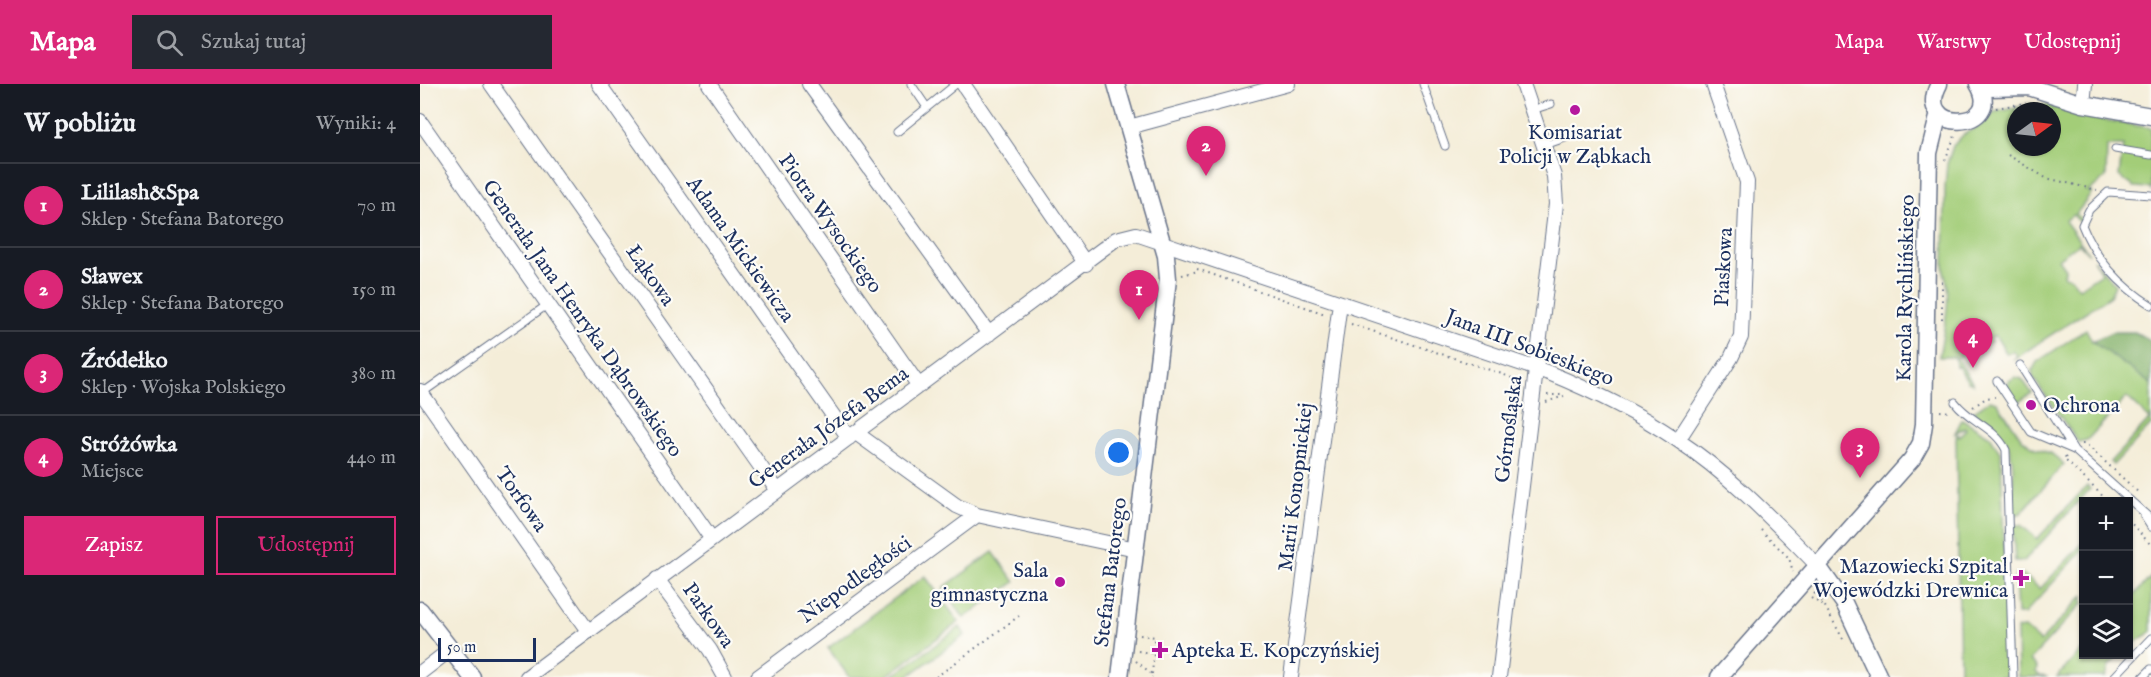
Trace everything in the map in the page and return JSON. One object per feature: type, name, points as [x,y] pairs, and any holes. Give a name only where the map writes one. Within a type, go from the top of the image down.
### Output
[{"type":"street","name":"Łąkowa","points":[[491,84],[777,490]]},
{"type":"street","name":"Adama Mickiewicza","points":[[599,84],[853,436],[957,506],[977,515],[1136,549]]},
{"type":"street","name":"Piotra Wysockiego","points":[[709,84],[919,386]]},
{"type":"street","points":[[809,84],[989,334]]},
{"type":"street","points":[[963,84],[1086,264]]},
{"type":"street","points":[[1129,127],[1288,84]]},
{"type":"street","name":"Górnośląska","points":[[1498,677],[1556,204],[1554,176],[1523,84]]},
{"type":"street","name":"Piaskowa","points":[[1678,440],[1731,358],[1741,337],[1748,182],[1713,84]]},
{"type":"street","name":"Karola Rychlińskiego","points":[[1719,677],[1912,459],[1921,443],[1925,401],[1929,153],[1939,113],[1934,99],[1938,84]]},
{"type":"street","points":[[1979,84],[1989,88],[2029,87],[2083,104],[2151,116]]},
{"type":"street","points":[[1979,84],[1982,93],[1981,108]]},
{"type":"street","points":[[2083,104],[2085,84]]},
{"type":"street","name":"Stefana Batorego","points":[[1116,91],[1129,127],[1162,243],[1168,279],[1136,549],[1124,675]]},
{"type":"street","points":[[1930,176],[1939,146],[1956,122],[1972,118],[1992,101],[2040,95],[2065,98]]},
{"type":"street","points":[[1939,113],[1956,122]]},
{"type":"street","name":"Generała Jana Henryka Dąbrowskiego","points":[[420,121],[711,538]]},
{"type":"street","name":"Generała Józefa Bema","points":[[527,677],[711,538],[1086,264],[1116,239],[1125,236],[1146,236],[1162,243]]},
{"type":"street","name":"Jana III Sobieskiego","points":[[1162,243],[1536,369],[1593,391],[1678,440],[1772,518],[1817,565],[1844,603],[1879,677]]},
{"type":"street","name":"Marii Konopnickiej","points":[[1291,677],[1340,303]]},
{"type":"street","name":"Torfowa","points":[[421,392],[588,631]]},
{"type":"street","name":"Niepodległości","points":[[758,677],[977,515]]},
{"type":"street","name":"Parkowa","points":[[657,579],[710,650],[725,677]]},
{"type":"street","points":[[420,610],[472,677]]},
{"type":"street","points":[[420,673],[451,649]]},
{"type":"lane","points":[[910,84],[926,106]]},
{"type":"lane","points":[[897,132],[926,106],[957,84]]},
{"type":"lane","points":[[1423,84],[1445,146]]},
{"type":"lane","points":[[1532,110],[1551,104]]},
{"type":"lane","points":[[1545,145],[1565,138]]},
{"type":"lane","points":[[2115,149],[2151,155]]},
{"type":"lane","points":[[2151,195],[2108,192],[2089,210],[2082,225],[2088,241],[2109,271],[2128,289],[2151,305]]},
{"type":"lane","points":[[421,392],[547,305]]},
{"type":"lane","points":[[2020,365],[2074,450],[2151,519]]},
{"type":"lane","points":[[1997,381],[2031,432],[2074,450]]},
{"type":"lane","points":[[1955,402],[1963,413],[2000,438],[2006,450],[2013,677]]},
{"type":"lane","points":[[2143,514],[2151,527]]},
{"type":"lane","points":[[2114,677],[2151,638]]},
{"type":"lane","points":[[2144,677],[2151,669]]},
{"type":"path","points":[[2010,156],[2046,178],[2108,192]]},
{"type":"path","points":[[1193,264],[1198,271]]},
{"type":"path","points":[[1181,280],[1180,275],[1183,268]]},
{"type":"path","points":[[1180,275],[1198,271],[1338,321],[1370,329],[1502,374],[1515,380],[1520,391],[1566,395]]},
{"type":"path","points":[[1943,281],[1943,312]]},
{"type":"path","points":[[1940,411],[1963,413],[1991,397],[1999,402]]},
{"type":"path","points":[[2064,459],[2074,450]]},
{"type":"path","points":[[2056,453],[2105,497]]},
{"type":"path","points":[[2133,525],[2151,545]]},
{"type":"path","points":[[1761,529],[1789,558],[1795,577]]},
{"type":"path","points":[[1811,598],[1823,591]]},
{"type":"path","points":[[1804,594],[1824,607]]},
{"type":"path","points":[[936,677],[1019,616]]},
{"type":"path","points":[[1137,634],[1155,637],[1153,676]]},
{"type":"path","points":[[1135,651],[1155,654]]},
{"type":"green space","points":[[2061,109],[2092,118],[2151,128],[2151,191],[2149,188],[2134,187],[2119,176],[2123,146],[2107,146],[2106,177],[2088,192],[2092,193],[2076,214],[2084,221],[2082,224],[2073,215],[2065,221],[2089,254],[2079,243],[2058,259],[2065,269],[2064,276],[2071,278],[2079,288],[2101,273],[2093,259],[2115,285],[2110,296],[2013,360],[2017,356],[2013,351],[2007,354],[1995,335],[1990,338],[1992,341],[1982,347],[1980,344],[1957,358],[1973,384],[1968,382],[1958,366],[1956,367],[1955,357],[1939,357],[1948,292],[1944,272],[1947,164],[1953,146],[1964,134],[1981,125],[1994,112],[2007,110],[2007,156],[2061,156]]},
{"type":"green space","points":[[2086,329],[2092,341],[2151,384],[2151,425],[2113,465],[2110,462],[2150,419],[2127,397],[2087,440],[2078,442],[2034,379],[2032,371],[2037,362]]},
{"type":"green space","points":[[2112,332],[2135,332],[2151,341],[2151,384],[2092,341]]},
{"type":"green space","points":[[2015,377],[2022,379],[2032,393],[2017,403],[2007,387],[2009,381]]},
{"type":"green space","points":[[1990,400],[1997,402],[2022,439],[2035,448],[2052,454],[2064,464],[2021,513],[2016,515],[2013,514],[2013,470],[2009,448],[1999,431],[1974,411]]},
{"type":"green space","points":[[1962,419],[1990,436],[2001,454],[2008,677],[1960,677],[1956,438],[1957,434],[1959,436],[1966,429],[1965,427],[1955,433]]},
{"type":"green space","points":[[2087,486],[2090,489],[2083,497],[2079,497],[2079,501],[2024,561],[2015,561],[2013,525],[2021,525],[2037,539]]},
{"type":"green space","points":[[2079,547],[2079,554],[2024,614],[2017,614],[2015,575],[2024,575],[2040,589]]},
{"type":"green space","points":[[993,552],[1015,582],[964,618],[943,588]]},
{"type":"green space","points":[[925,576],[959,622],[885,677],[849,677],[828,648]]},
{"type":"green space","points":[[2151,577],[2151,632],[2133,643],[2133,605],[2133,597]]},
{"type":"green space","points":[[2079,600],[2079,607],[2030,660],[2037,667],[2036,672],[2040,676],[2048,677],[2018,677],[2017,629],[2024,628],[2040,642]]},
{"type":"green space","points":[[960,627],[965,635],[907,677],[891,677]]},
{"type":"green space","points":[[2079,653],[2079,659],[2116,659],[2109,666],[2106,677],[2057,677]]},
{"type":"place","name":"Komisariat Policji w Ząbkach","points":[[1575,110]]},
{"type":"place","name":"Sławex","points":[[1206,176]]},
{"type":"place","name":"Lililash&Spa","points":[[1139,320]]},
{"type":"place","name":"Stróżówka","points":[[1973,368]]},
{"type":"place","name":"Ochrona","points":[[2031,405]]},
{"type":"place","name":"Źródełko","points":[[1860,478]]},
{"type":"place","name":"Mazowiecki Szpital Wojewódzki Drewnica","points":[[2021,578]]},
{"type":"place","name":"Sala gimnastyczna","points":[[1060,582]]},
{"type":"place","name":"Apteka E. Kopczyńskiej","points":[[1160,650]]}]
